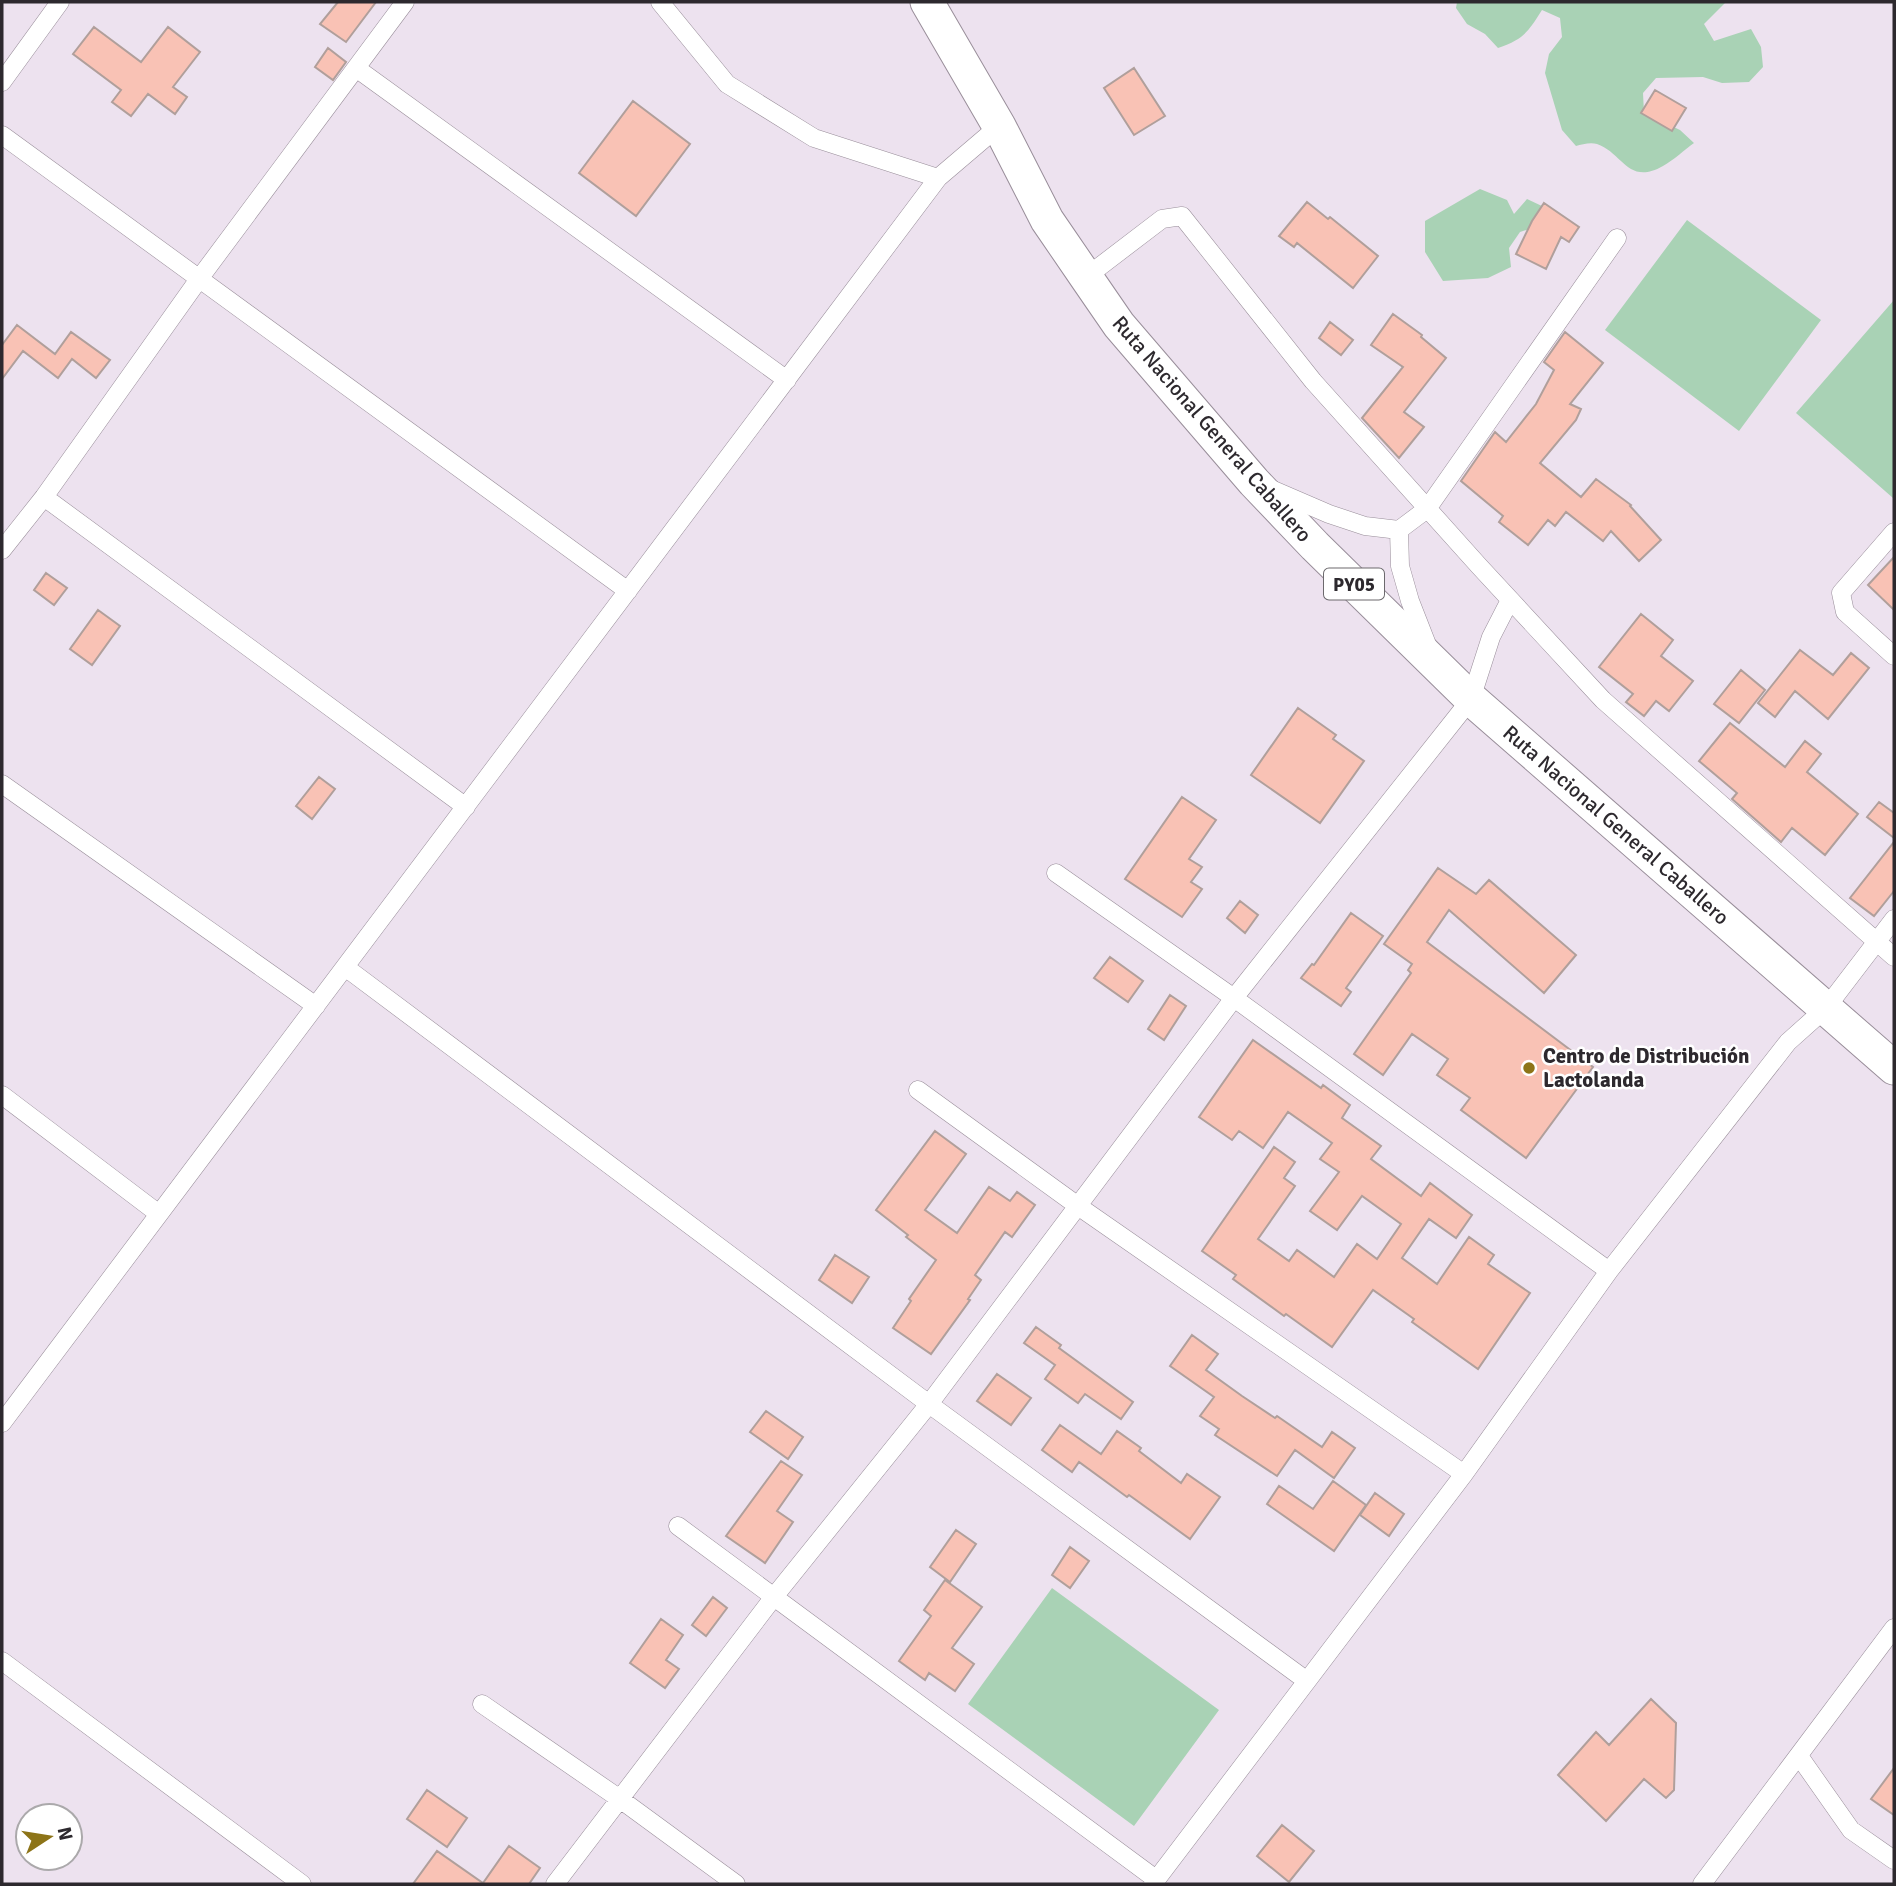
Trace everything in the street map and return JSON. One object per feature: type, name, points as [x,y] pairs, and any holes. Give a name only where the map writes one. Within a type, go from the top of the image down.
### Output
[{"type":"highway","name":"Ruta Nacional General Caballero","points":[[927,2],[999,126],[1047,220],[1119,325],[1255,482],[1315,547],[1471,699],[1894,1068]]},
{"type":"street","points":[[2,82],[60,2]]},
{"type":"street","points":[[2,550],[44,497],[200,279],[405,2]]},
{"type":"street","points":[[660,2],[727,84],[814,138],[938,178]]},
{"type":"street","points":[[356,68],[787,380]]},
{"type":"street","points":[[4,1415],[159,1214],[938,178],[999,126]]},
{"type":"street","points":[[2,135],[628,591]]},
{"type":"street","points":[[1086,277],[1162,219],[1182,216],[1313,381],[1603,700],[1894,957]]},
{"type":"street","points":[[1255,482],[1329,514],[1365,526],[1399,530],[1427,509],[1617,238]]},
{"type":"street","points":[[44,497],[466,807]]},
{"type":"street","points":[[1399,530],[1400,566],[1410,601],[1435,663]]},
{"type":"street","points":[[1894,532],[1841,593],[1845,612],[1894,656]]},
{"type":"street","points":[[555,1884],[774,1598],[929,1404],[1234,998],[1471,699],[1490,638],[1510,600]]},
{"type":"street","points":[[2,784],[316,1006]]},
{"type":"street","points":[[1056,873],[1234,998],[1609,1271]]},
{"type":"street","points":[[678,1527],[1155,1882],[1464,1474],[1609,1271],[1788,1042],[1825,1008],[1894,919]]},
{"type":"street","points":[[345,967],[929,1404],[1307,1681]]},
{"type":"street","points":[[918,1090],[1078,1206],[1464,1474]]},
{"type":"street","points":[[2,1095],[159,1214]]},
{"type":"street","points":[[1702,1884],[1894,1628]]},
{"type":"street","points":[[2,1661],[302,1884]]},
{"type":"street","points":[[482,1704],[620,1799],[736,1884]]},
{"type":"street","points":[[1799,1756],[1851,1830],[1894,1860]]},
{"type":"green space","points":[[1457,2],[1726,2],[1704,24],[1714,41],[1751,29],[1761,47],[1763,67],[1749,82],[1722,83],[1703,77],[1656,78],[1643,93],[1644,113],[1680,130],[1694,143],[1663,166],[1642,172],[1627,166],[1597,144],[1576,146],[1562,130],[1545,73],[1549,54],[1562,37],[1560,18],[1542,10],[1524,34],[1498,48],[1485,34],[1467,24],[1456,8]]},
{"type":"green space","points":[[1480,189],[1507,200],[1514,214],[1527,199],[1544,207],[1539,226],[1520,232],[1509,248],[1511,267],[1488,278],[1443,281],[1425,252],[1425,221]]},
{"type":"green space","points":[[1687,220],[1821,320],[1739,431],[1605,330]]},
{"type":"green space","points":[[1894,300],[1894,496],[1893,498],[1796,413]]},
{"type":"green space","points":[[1052,1588],[1219,1710],[1134,1826],[968,1704]]},
{"type":"building","points":[[338,2],[376,2],[346,42],[320,24]]},
{"type":"building","points":[[94,27],[141,62],[168,27],[200,52],[173,87],[187,97],[175,114],[148,94],[131,116],[112,102],[121,90],[73,54]]},
{"type":"building","points":[[328,48],[346,62],[333,80],[315,67]]},
{"type":"building","points":[[1134,68],[1165,116],[1134,135],[1104,88]]},
{"type":"building","points":[[1655,90],[1686,108],[1672,131],[1641,113]]},
{"type":"building","points":[[633,101],[690,144],[636,216],[579,173]]},
{"type":"building","points":[[1307,202],[1378,256],[1353,288],[1297,243],[1294,247],[1279,236]]},
{"type":"building","points":[[1544,203],[1579,227],[1569,242],[1561,237],[1546,269],[1516,254]]},
{"type":"building","points":[[1393,314],[1422,335],[1421,337],[1446,358],[1404,412],[1424,427],[1399,458],[1362,418],[1403,367],[1371,345]]},
{"type":"building","points":[[1330,322],[1353,340],[1341,355],[1319,338]]},
{"type":"building","points":[[17,325],[55,354],[71,332],[110,360],[96,378],[72,359],[58,378],[23,351],[2,379],[2,345]]},
{"type":"building","points":[[1565,332],[1603,363],[1570,404],[1581,409],[1576,420],[1540,463],[1581,497],[1596,479],[1631,505],[1661,540],[1639,561],[1611,531],[1603,541],[1566,512],[1555,526],[1548,520],[1528,545],[1499,522],[1503,516],[1461,481],[1495,432],[1506,442],[1536,404],[1554,370],[1544,362]]},
{"type":"building","points":[[1894,557],[1894,610],[1868,585]]},
{"type":"building","points":[[46,573],[67,588],[54,605],[34,590]]},
{"type":"building","points":[[98,610],[120,626],[92,665],[70,649]]},
{"type":"building","points":[[1641,614],[1673,640],[1661,656],[1693,681],[1669,711],[1656,701],[1644,716],[1626,702],[1633,694],[1599,667]]},
{"type":"building","points":[[1800,650],[1833,675],[1851,653],[1869,668],[1828,719],[1795,691],[1775,717],[1758,703]]},
{"type":"building","points":[[1741,670],[1765,690],[1739,723],[1714,704]]},
{"type":"building","points":[[1298,708],[1336,735],[1333,739],[1364,761],[1320,823],[1251,775]]},
{"type":"building","points":[[1730,723],[1785,767],[1805,741],[1821,754],[1807,772],[1858,814],[1825,855],[1792,828],[1781,842],[1732,799],[1737,793],[1699,761]]},
{"type":"building","points":[[319,777],[335,789],[312,819],[296,806]]},
{"type":"building","points":[[1182,797],[1216,820],[1189,859],[1202,867],[1191,882],[1202,889],[1182,917],[1125,879]]},
{"type":"building","points":[[1879,802],[1894,813],[1894,838],[1867,817]]},
{"type":"building","points":[[1894,842],[1894,891],[1874,916],[1850,898]]},
{"type":"building","points":[[1438,868],[1476,894],[1489,880],[1576,955],[1544,993],[1449,910],[1427,942],[1593,1067],[1526,1158],[1461,1110],[1470,1098],[1437,1075],[1448,1059],[1412,1034],[1383,1075],[1354,1054],[1411,973],[1408,970],[1412,964],[1384,944]]},
{"type":"building","points":[[1240,901],[1258,915],[1245,933],[1227,918]]},
{"type":"building","points":[[1351,913],[1383,936],[1346,988],[1351,992],[1341,1006],[1301,978],[1312,964],[1314,965]]},
{"type":"building","points":[[1110,957],[1143,981],[1128,1002],[1094,978]]},
{"type":"building","points":[[1170,995],[1186,1006],[1164,1040],[1148,1029]]},
{"type":"building","points":[[1253,1040],[1350,1105],[1342,1118],[1381,1146],[1371,1159],[1421,1196],[1430,1183],[1472,1215],[1456,1238],[1429,1219],[1402,1258],[1437,1284],[1469,1237],[1494,1255],[1488,1264],[1530,1293],[1478,1369],[1412,1322],[1414,1319],[1373,1290],[1332,1347],[1233,1279],[1236,1275],[1202,1251],[1274,1147],[1295,1162],[1284,1178],[1295,1186],[1258,1239],[1289,1261],[1297,1250],[1334,1277],[1357,1244],[1377,1259],[1401,1224],[1362,1196],[1337,1230],[1310,1211],[1339,1172],[1320,1159],[1332,1143],[1288,1112],[1263,1148],[1239,1131],[1232,1140],[1199,1117]]},
{"type":"building","points":[[935,1131],[966,1154],[925,1210],[957,1233],[989,1187],[1010,1201],[1017,1192],[1035,1205],[1012,1237],[1005,1232],[975,1275],[981,1280],[968,1299],[970,1300],[931,1354],[893,1328],[936,1260],[876,1210]]},
{"type":"building","points":[[835,1255],[869,1277],[852,1303],[819,1280]]},
{"type":"building","points":[[1036,1327],[1061,1345],[1059,1348],[1133,1402],[1121,1419],[1085,1394],[1078,1403],[1045,1379],[1055,1365],[1024,1343]]},
{"type":"building","points":[[1192,1335],[1218,1354],[1206,1370],[1242,1396],[1322,1447],[1332,1432],[1355,1448],[1334,1478],[1295,1450],[1277,1476],[1215,1435],[1219,1429],[1200,1416],[1214,1397],[1170,1366]]},
{"type":"building","points":[[997,1374],[1031,1398],[1011,1425],[977,1401]]},
{"type":"building","points":[[766,1411],[803,1437],[788,1459],[750,1432]]},
{"type":"building","points":[[1060,1425],[1101,1454],[1117,1431],[1181,1483],[1187,1474],[1220,1497],[1190,1539],[1079,1462],[1072,1472],[1042,1450]]},
{"type":"building","points":[[781,1461],[802,1475],[777,1511],[793,1522],[765,1563],[726,1536]]},
{"type":"building","points":[[1333,1481],[1366,1505],[1334,1551],[1267,1504],[1279,1486],[1313,1509]]},
{"type":"building","points":[[1375,1493],[1404,1514],[1389,1536],[1360,1515]]},
{"type":"building","points":[[956,1530],[976,1544],[950,1582],[930,1567]]},
{"type":"building","points":[[1070,1547],[1089,1561],[1070,1588],[1052,1575]]},
{"type":"building","points":[[945,1580],[982,1607],[952,1648],[974,1664],[955,1691],[929,1673],[925,1680],[899,1661],[931,1616],[924,1610]]},
{"type":"building","points":[[713,1597],[727,1608],[706,1636],[692,1625]]},
{"type":"building","points":[[661,1619],[683,1635],[666,1660],[679,1669],[665,1688],[630,1663]]},
{"type":"building","points":[[1651,1699],[1676,1723],[1674,1790],[1666,1798],[1644,1779],[1606,1821],[1558,1775],[1596,1732],[1609,1745]]},
{"type":"building","points":[[1894,1768],[1894,1815],[1871,1799]]},
{"type":"building","points":[[427,1790],[467,1818],[447,1847],[407,1819]]},
{"type":"building","points":[[1282,1825],[1314,1851],[1289,1882],[1257,1856]]},
{"type":"building","points":[[509,1846],[540,1868],[529,1884],[413,1884],[437,1851],[483,1883]]},
{"type":"place","name":"Centro de Distribución Lactolanda","points":[[1529,1068]]}]
